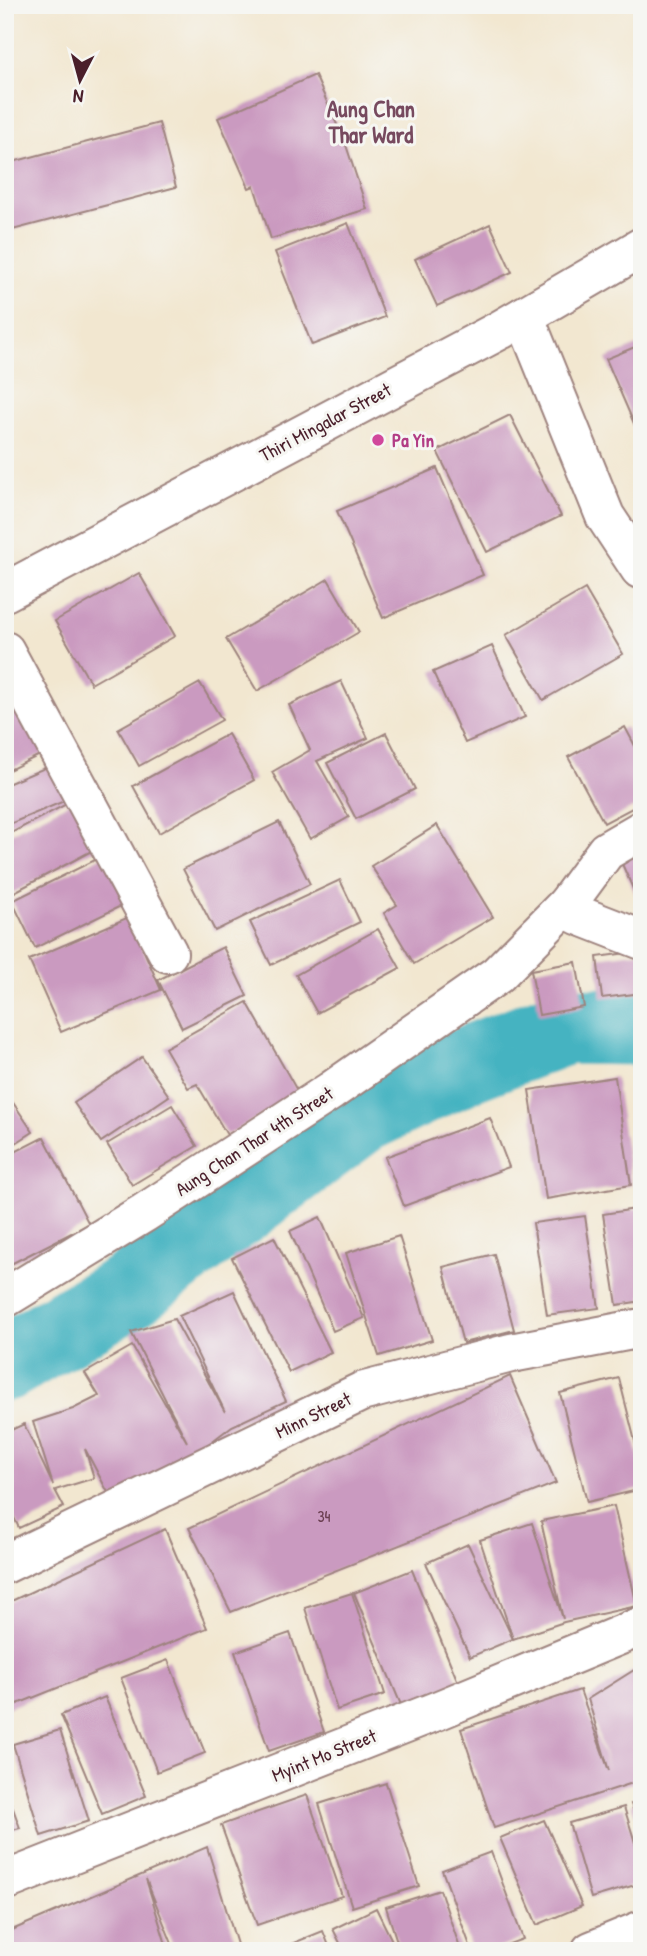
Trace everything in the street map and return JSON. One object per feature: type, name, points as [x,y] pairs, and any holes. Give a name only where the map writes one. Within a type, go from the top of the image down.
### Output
[{"type":"street","name":"Thiri Mingalar Street","points":[[5,592],[524,316],[642,247]]},
{"type":"street","points":[[524,316],[605,516],[640,569]]},
{"type":"street","points":[[5,651],[168,953]]},
{"type":"street","name":"Aung Chan Thar 4th Street","points":[[5,1297],[145,1213],[320,1099],[497,975],[567,904],[606,851],[642,830]]},
{"type":"street","points":[[567,904],[578,915],[642,940]]},
{"type":"street","name":"Minn Street","points":[[5,1564],[360,1392],[511,1353],[642,1328]]},
{"type":"street","name":"Myint Mo Street","points":[[5,1881],[439,1710],[642,1626]]},
{"type":"street","points":[[591,1951],[642,1930]]},
{"type":"building","points":[[315,75],[346,145],[367,209],[271,239],[254,186],[249,188],[218,118]]},
{"type":"building","points":[[159,123],[176,187],[5,232],[5,164]]},
{"type":"building","points":[[348,223],[385,317],[312,345],[275,252]]},
{"type":"building","points":[[490,224],[512,272],[437,306],[415,259]]},
{"type":"building","points":[[642,344],[642,442],[606,359]]},
{"type":"building","points":[[510,415],[561,516],[487,552],[437,451]]},
{"type":"building","points":[[437,468],[483,575],[383,618],[337,511]]},
{"type":"building","points":[[139,573],[175,636],[91,684],[55,621]]},
{"type":"building","points":[[328,579],[359,632],[257,691],[226,639]]},
{"type":"building","points":[[585,589],[623,654],[543,700],[506,635]]},
{"type":"building","points":[[492,646],[525,717],[465,743],[433,672]]},
{"type":"building","points":[[341,681],[368,738],[317,761],[349,817],[310,839],[272,772],[310,750],[289,705]]},
{"type":"building","points":[[200,683],[222,720],[139,766],[118,729]]},
{"type":"building","points":[[19,702],[44,753],[5,772],[5,709]]},
{"type":"building","points":[[625,727],[642,759],[642,803],[604,823],[568,757]]},
{"type":"building","points":[[386,733],[415,789],[356,819],[327,763]]},
{"type":"building","points":[[228,734],[254,780],[159,833],[133,786]]},
{"type":"building","points":[[54,764],[69,799],[5,826],[5,785]]},
{"type":"building","points":[[74,800],[99,847],[5,897],[5,836]]},
{"type":"building","points":[[279,822],[310,884],[215,931],[183,869]]},
{"type":"building","points":[[437,825],[493,917],[414,964],[384,913],[397,905],[371,866]]},
{"type":"building","points":[[642,844],[642,909],[618,855]]},
{"type":"building","points":[[107,854],[131,901],[35,948],[12,901]]},
{"type":"building","points":[[340,880],[360,922],[271,965],[250,922]]},
{"type":"building","points":[[129,917],[161,990],[61,1032],[29,960]]},
{"type":"building","points":[[378,929],[400,968],[317,1013],[296,975]]},
{"type":"building","points":[[223,947],[247,996],[182,1028],[158,980]]},
{"type":"building","points":[[642,951],[642,993],[602,998],[597,957]]},
{"type":"building","points":[[576,962],[584,1007],[539,1015],[531,970]]},
{"type":"building","points":[[247,1002],[299,1094],[227,1135],[197,1084],[188,1088],[165,1048]]},
{"type":"building","points":[[142,1057],[169,1096],[101,1142],[74,1103]]},
{"type":"building","points":[[615,1077],[631,1185],[546,1199],[529,1090]]},
{"type":"building","points":[[5,1091],[33,1132],[5,1150]]},
{"type":"building","points":[[172,1105],[197,1146],[132,1185],[107,1144]]},
{"type":"building","points":[[490,1118],[509,1167],[404,1206],[385,1157]]},
{"type":"building","points":[[44,1137],[89,1224],[5,1267],[5,1157]]},
{"type":"building","points":[[642,1208],[642,1301],[617,1305],[603,1214]]},
{"type":"building","points":[[585,1216],[599,1308],[547,1315],[533,1223]]},
{"type":"building","points":[[320,1217],[364,1318],[333,1331],[290,1231]]},
{"type":"building","points":[[399,1236],[432,1340],[379,1356],[346,1253]]},
{"type":"building","points":[[274,1237],[331,1352],[289,1372],[232,1258]]},
{"type":"building","points":[[494,1254],[514,1330],[463,1343],[443,1267]]},
{"type":"building","points":[[234,1291],[286,1401],[232,1426],[194,1455],[112,1500],[85,1449],[94,1478],[55,1490],[64,1507],[19,1528],[5,1499],[5,1433],[24,1424],[53,1485],[33,1422],[73,1409],[99,1396],[85,1373],[132,1346],[187,1442],[131,1332],[174,1319],[225,1412],[179,1316]]},
{"type":"building","points":[[510,1376],[556,1483],[231,1612],[189,1528]]},
{"type":"building","points":[[619,1378],[642,1469],[642,1489],[587,1502],[560,1393]]},
{"type":"building","points":[[614,1506],[637,1606],[564,1622],[513,1639],[480,1540],[532,1523],[563,1619],[541,1521]]},
{"type":"building","points":[[165,1529],[207,1628],[5,1709],[5,1604]]},
{"type":"building","points":[[468,1544],[513,1639],[470,1657],[426,1563]]},
{"type":"building","points":[[412,1570],[458,1682],[401,1705],[354,1593]]},
{"type":"building","points":[[352,1593],[385,1694],[337,1710],[305,1608]]},
{"type":"building","points":[[290,1633],[324,1732],[269,1751],[235,1652]]},
{"type":"building","points":[[168,1660],[205,1753],[157,1772],[121,1678]]},
{"type":"building","points":[[642,1665],[642,1780],[494,1828],[461,1729],[580,1690],[609,1771],[588,1699]]},
{"type":"building","points":[[105,1697],[146,1796],[102,1814],[61,1715]]},
{"type":"building","points":[[60,1730],[89,1821],[41,1836],[13,1744]]},
{"type":"building","points":[[386,1783],[419,1886],[352,1907],[319,1804]]},
{"type":"building","points":[[5,1786],[20,1828],[5,1832]]},
{"type":"building","points":[[307,1795],[342,1896],[257,1925],[221,1825]]},
{"type":"building","points":[[642,1800],[642,1831],[631,1804]]},
{"type":"building","points":[[624,1807],[642,1865],[642,1883],[591,1898],[569,1823]]},
{"type":"building","points":[[544,1820],[582,1906],[537,1925],[500,1838]]},
{"type":"building","points":[[207,1847],[239,1951],[175,1951],[146,1879],[168,1951],[5,1951],[5,1933]]},
{"type":"building","points":[[491,1852],[523,1939],[490,1951],[472,1951],[442,1870]]},
{"type":"building","points":[[440,1890],[461,1951],[400,1951],[386,1907]]},
{"type":"building","points":[[376,1908],[397,1951],[344,1951],[333,1929]]},
{"type":"building","points":[[323,1931],[331,1951],[274,1951]]},
{"type":"waterway","points":[[5,1363],[130,1290],[362,1115],[468,1064],[566,1026],[642,1027]]},
{"type":"place","name":"Pa Yin","points":[[378,440]]},
{"type":"district","name":"Aung Chan Thar Ward","points":[[371,122]]}]
